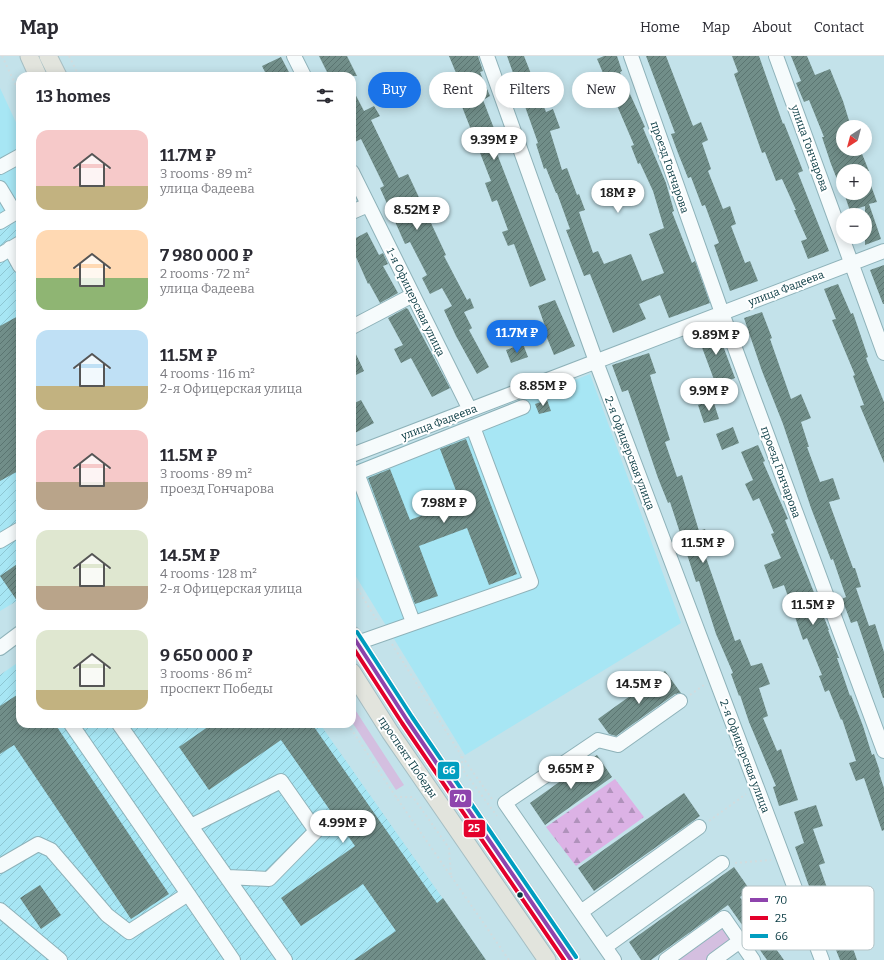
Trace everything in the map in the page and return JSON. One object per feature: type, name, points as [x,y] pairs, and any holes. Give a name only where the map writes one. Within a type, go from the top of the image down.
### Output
[{"type":"main road","points":[[29,56],[36,72]]},
{"type":"main road","points":[[48,56],[56,72]]},
{"type":"main road","name":"проспект Победы","points":[[356,642],[407,720],[571,960]]},
{"type":"main road","name":"проспект Победы","points":[[356,678],[390,732],[547,960]]},
{"type":"street","points":[[294,56],[302,72]]},
{"type":"street","name":"2-я Офицерская улица","points":[[487,56],[596,361],[794,886]]},
{"type":"street","name":"проезд Гончарова","points":[[631,56],[722,313],[884,751]]},
{"type":"street","name":"улица Гончарова","points":[[776,56],[884,353]]},
{"type":"street","points":[[0,167],[16,158]]},
{"type":"street","name":"1-я Офицерская улица","points":[[356,180],[470,410]]},
{"type":"street","points":[[0,188],[16,209]]},
{"type":"street","points":[[356,210],[368,205]]},
{"type":"street","points":[[0,222],[16,213]]},
{"type":"street","points":[[10,249],[16,259]]},
{"type":"street","name":"улица Фадеева","points":[[356,453],[884,250]]},
{"type":"street","points":[[356,325],[413,295]]},
{"type":"street","points":[[413,622],[357,473],[523,408]]},
{"type":"street","points":[[356,639],[384,632],[531,582],[473,427]]},
{"type":"street","points":[[1,538],[16,531]]},
{"type":"street","points":[[0,648],[16,636]]},
{"type":"street","points":[[614,960],[505,803],[598,740],[618,745],[680,701]]},
{"type":"street","points":[[74,728],[233,960]]},
{"type":"street","points":[[122,728],[284,960]]},
{"type":"street","points":[[191,826],[281,781],[316,831],[269,879],[227,877]]},
{"type":"street","points":[[581,912],[699,827]]},
{"type":"street","points":[[0,866],[38,844],[51,850],[107,915],[129,932],[188,894]]},
{"type":"street","points":[[605,947],[722,863]]},
{"type":"street","points":[[0,910],[60,960]]},
{"type":"street","points":[[666,960],[724,918],[742,944]]},
{"type":"street","points":[[714,960],[740,941]]},
{"type":"street","points":[[746,950],[753,960]]},
{"type":"street","name":"2-я Офицерская улица","points":[[818,950],[822,960]]},
{"type":"path","points":[[2,56],[16,86]]},
{"type":"path","points":[[69,56],[77,72]]},
{"type":"path","points":[[356,586],[461,755]]},
{"type":"path","points":[[680,701],[715,678]]},
{"type":"path","points":[[351,728],[396,798],[510,960]]},
{"type":"path","points":[[463,770],[495,814]]},
{"type":"path","points":[[699,827],[757,787]]},
{"type":"path","points":[[396,798],[413,797],[449,848],[451,876]]},
{"type":"path","points":[[722,863],[784,859]]},
{"type":"shaded area","points":[[0,88],[16,122],[16,222],[0,232]]},
{"type":"shaded area","points":[[16,222],[16,601],[0,611],[0,232]]},
{"type":"shaded area","points":[[590,374],[681,623],[465,755],[356,577],[356,464]]},
{"type":"shaded area","points":[[16,664],[16,728],[323,728],[486,960],[0,960],[0,675]]},
{"type":"shaded area","points":[[356,711],[404,785],[396,790],[356,728]]},
{"type":"shaded area","points":[[725,927],[735,941],[708,960],[678,960]]},
{"type":"green space","points":[[615,779],[644,817],[576,866],[546,827]]},
{"type":"building","points":[[319,56],[347,56],[355,72],[327,72]]},
{"type":"building","points":[[449,56],[478,56],[483,71],[456,72]]},
{"type":"building","points":[[507,56],[524,56],[530,72],[513,72]]},
{"type":"building","points":[[604,56],[617,56],[622,71],[603,72],[597,59]]},
{"type":"building","points":[[646,56],[666,56],[693,126],[701,122],[708,140],[702,143],[711,169],[708,171],[723,209],[730,206],[736,224],[731,226],[745,263],[750,261],[758,281],[730,291],[714,245],[719,243],[705,205],[702,206],[691,177],[688,178],[678,153],[671,134],[675,133]]},
{"type":"building","points":[[732,56],[759,56],[783,124],[784,123],[803,171],[798,173],[829,251],[808,259],[801,241],[807,239],[782,179],[776,181],[765,152],[762,153],[734,74],[738,72]]},
{"type":"building","points":[[791,56],[807,56],[815,75],[830,69],[849,120],[836,120],[836,156],[863,156],[866,164],[836,164],[836,176],[822,137],[824,137],[809,100],[804,102],[796,83],[801,81]]},
{"type":"building","points":[[281,57],[289,72],[265,72],[262,66]]},
{"type":"building","points":[[487,89],[490,96],[487,98]]},
{"type":"building","points":[[630,94],[645,127],[643,128],[666,183],[674,211],[672,212],[692,263],[695,261],[710,303],[669,318],[660,295],[639,304],[646,319],[613,333],[590,274],[584,276],[566,230],[570,229],[557,193],[546,168],[544,169],[536,144],[538,143],[526,108],[544,108],[546,112],[553,109],[560,128],[550,131],[562,170],[567,168],[577,195],[579,194],[585,210],[579,212],[593,253],[598,251],[604,264],[631,254],[642,281],[664,273],[649,234],[664,228],[653,191],[640,163],[638,164],[631,146],[634,145],[618,108],[630,108]]},
{"type":"building","points":[[356,96],[364,111],[370,108],[375,108],[380,116],[371,120],[399,178],[408,174],[446,255],[444,256],[467,300],[470,298],[474,308],[464,312],[472,328],[469,330],[489,367],[477,374],[456,336],[444,310],[452,306],[442,288],[430,294],[422,278],[427,275],[410,242],[405,244],[380,188],[384,186],[361,139],[356,142]]},
{"type":"building","points":[[463,108],[486,108],[495,131],[489,133],[546,280],[530,287],[514,244],[508,246],[502,232],[508,230],[497,200],[492,202],[485,183],[491,181]]},
{"type":"building","points":[[872,188],[877,202],[869,204],[870,208],[865,208],[865,206],[859,208],[849,208],[846,200],[872,200]]},
{"type":"building","points":[[872,213],[881,239],[872,242]]},
{"type":"building","points":[[367,232],[379,255],[383,253],[388,264],[383,266],[398,293],[380,303],[369,283],[368,284],[356,257],[356,238]]},
{"type":"building","points":[[884,265],[884,304],[883,304],[870,270]]},
{"type":"building","points":[[838,284],[851,314],[853,313],[868,357],[866,358],[884,402],[884,463],[860,406],[864,405],[853,376],[855,375],[832,320],[836,319],[824,289]]},
{"type":"building","points":[[555,300],[575,346],[554,355],[545,333],[547,332],[538,306]]},
{"type":"building","points":[[406,308],[408,309],[450,388],[432,397],[411,358],[401,363],[394,349],[403,345],[388,318]]},
{"type":"building","points":[[762,312],[772,338],[770,339],[791,399],[801,394],[811,418],[801,422],[809,447],[807,447],[820,482],[833,478],[840,499],[829,502],[853,568],[855,568],[861,587],[856,588],[869,626],[875,624],[884,652],[884,698],[857,621],[851,623],[842,599],[846,597],[833,559],[831,560],[811,508],[783,424],[762,371],[744,318]]},
{"type":"building","points":[[16,317],[16,472],[0,481],[0,326]]},
{"type":"building","points":[[716,327],[735,378],[716,385],[697,334]]},
{"type":"building","points":[[523,344],[528,357],[511,363],[506,350]]},
{"type":"building","points":[[649,353],[656,373],[650,375],[670,440],[665,442],[677,477],[682,475],[699,531],[705,529],[711,546],[703,549],[735,641],[740,639],[751,666],[762,663],[770,684],[759,688],[768,716],[763,718],[777,751],[781,749],[798,800],[779,806],[773,787],[776,786],[749,722],[740,695],[739,696],[731,674],[733,673],[716,634],[699,581],[696,582],[670,502],[668,503],[658,478],[628,390],[622,392],[612,365]]},
{"type":"building","points":[[356,354],[364,371],[356,375]]},
{"type":"building","points":[[361,400],[374,423],[356,432],[356,402]]},
{"type":"building","points":[[547,400],[551,411],[539,414],[535,404]]},
{"type":"building","points":[[713,400],[719,419],[704,423],[698,405]]},
{"type":"building","points":[[733,427],[739,443],[722,450],[716,434]]},
{"type":"building","points":[[466,439],[517,574],[489,585],[467,528],[419,546],[438,596],[415,604],[368,478],[390,469],[410,520],[460,501],[440,449]]},
{"type":"building","points":[[758,445],[765,461],[763,462],[788,519],[785,520],[829,630],[850,696],[851,695],[872,755],[874,754],[880,772],[879,773],[884,788],[884,830],[882,831],[864,778],[856,781],[849,763],[856,761],[842,719],[841,720],[829,690],[825,692],[819,676],[822,675],[807,638],[803,640],[784,585],[773,589],[764,565],[781,558],[771,534],[774,533],[759,498],[753,501],[745,484],[753,480],[741,452]]},
{"type":"building","points":[[16,565],[16,599],[0,576]]},
{"type":"building","points":[[665,671],[681,693],[675,694],[616,736],[609,734],[598,719]]},
{"type":"building","points":[[16,696],[16,728],[58,728],[169,894],[131,919],[14,745],[0,754],[0,706]]},
{"type":"building","points":[[206,728],[315,728],[437,903],[443,898],[486,960],[354,960],[396,931],[363,884],[301,926],[281,898],[355,846],[281,740],[209,790],[179,747]]},
{"type":"building","points":[[597,755],[612,777],[545,825],[530,803]]},
{"type":"building","points":[[684,793],[700,816],[594,891],[578,868]]},
{"type":"building","points":[[816,805],[823,826],[813,829],[825,863],[819,865],[826,886],[809,886],[795,847],[804,843],[794,812]]},
{"type":"building","points":[[734,867],[747,886],[742,886],[742,896],[740,897],[742,900],[742,925],[728,905],[651,960],[641,960],[629,942]]},
{"type":"building","points":[[40,885],[61,915],[41,929],[20,898]]},
{"type":"building","points":[[760,950],[777,950],[784,960],[767,960]]},
{"type":"building","points":[[836,950],[854,950],[857,960],[840,960]]},
{"type":"transit line","name":"66","points":[[357,632],[412,717],[576,957]]},
{"type":"transit line","name":"70","points":[[356,641],[407,720],[571,960]]},
{"type":"transit line","name":"25","points":[[356,652],[402,723],[564,960]]}]
